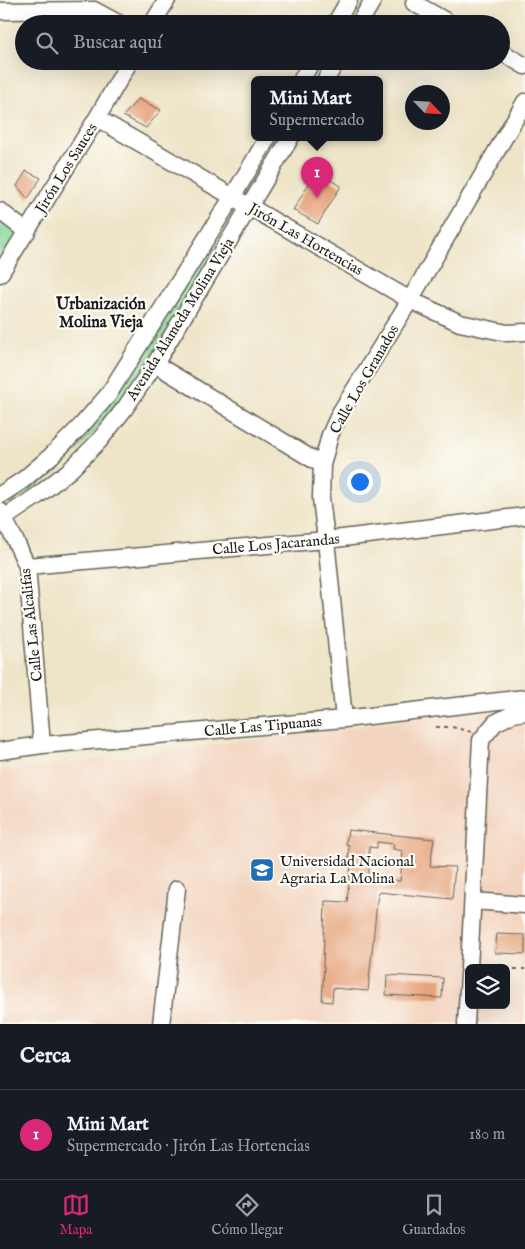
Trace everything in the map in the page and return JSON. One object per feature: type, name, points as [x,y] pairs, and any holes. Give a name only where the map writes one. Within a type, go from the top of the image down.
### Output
[{"type":"street","points":[[158,15],[167,0]]},
{"type":"street","points":[[339,15],[348,0]]},
{"type":"street","points":[[364,15],[373,0]]},
{"type":"street","points":[[414,3],[435,15]]},
{"type":"street","points":[[0,11],[94,10],[103,15]]},
{"type":"street","points":[[510,57],[525,66]]},
{"type":"street","name":"Jirón Los Sauces","points":[[0,274],[125,70]]},
{"type":"street","name":"Calle Los Granados","points":[[344,719],[321,498],[322,465],[330,435],[340,413],[410,300],[525,102]]},
{"type":"street","name":"Jirón Las Hortencias","points":[[97,118],[410,300],[460,323],[507,333],[525,332]]},
{"type":"street","name":"Avenida Alameda Molina Vieja","points":[[0,495],[51,456],[82,426],[108,395],[266,141]]},
{"type":"street","name":"Avenida Alameda Molina Vieja","points":[[2,517],[37,496],[70,470],[99,441],[125,408],[155,364],[290,141]]},
{"type":"street","points":[[0,211],[27,232]]},
{"type":"street","points":[[155,364],[322,465]]},
{"type":"street","name":"Calle Los Jacarandas","points":[[27,566],[326,540],[525,516]]},
{"type":"street","name":"Calle Las Alcalifas","points":[[2,517],[27,566],[42,744]]},
{"type":"street","name":"Calle Las Tipuanas","points":[[0,751],[42,744],[344,719],[525,698]]},
{"type":"street","points":[[469,964],[481,740],[495,724],[512,714],[525,712]]},
{"type":"street","points":[[161,1024],[177,889]]},
{"type":"street","points":[[473,901],[525,904]]},
{"type":"street","points":[[466,1024],[467,1009]]},
{"type":"path","points":[[436,727],[452,727],[471,731],[481,740]]},
{"type":"path","points":[[510,969],[525,970]]},
{"type":"shaded area","name":"Universidad Nacional Agraria La Molina","points":[[525,706],[525,1024],[0,1024],[0,772]]},
{"type":"green space","points":[[233,205],[237,208],[237,213],[179,313],[119,405],[61,468],[7,507],[2,505],[3,500],[58,457]]},
{"type":"green space","points":[[0,219],[20,233],[0,261]]},
{"type":"building","points":[[138,99],[161,110],[146,128],[123,116]]},
{"type":"building","points":[[26,171],[41,178],[28,199],[17,186]]},
{"type":"building","points":[[316,172],[341,186],[318,224],[293,210]]},
{"type":"building","points":[[348,830],[434,839],[430,866],[455,867],[452,899],[378,892],[368,991],[333,988],[332,1002],[322,1001],[325,901],[347,902],[351,863],[348,863],[349,845],[346,844]],"holes":[[[377,842],[394,844],[393,849],[403,851],[400,881],[369,878],[369,847],[377,848]]]},
{"type":"building","points":[[497,934],[525,935],[525,954],[495,953]]},
{"type":"building","points":[[387,975],[443,978],[442,998],[386,995]]},
{"type":"place","name":"Mini Mart","points":[[317,198]]},
{"type":"place","name":"Universidad Nacional Agraria La Molina","points":[[262,870]]},
{"type":"district","name":"Urbanización Molina Vieja","points":[[101,312]]}]
